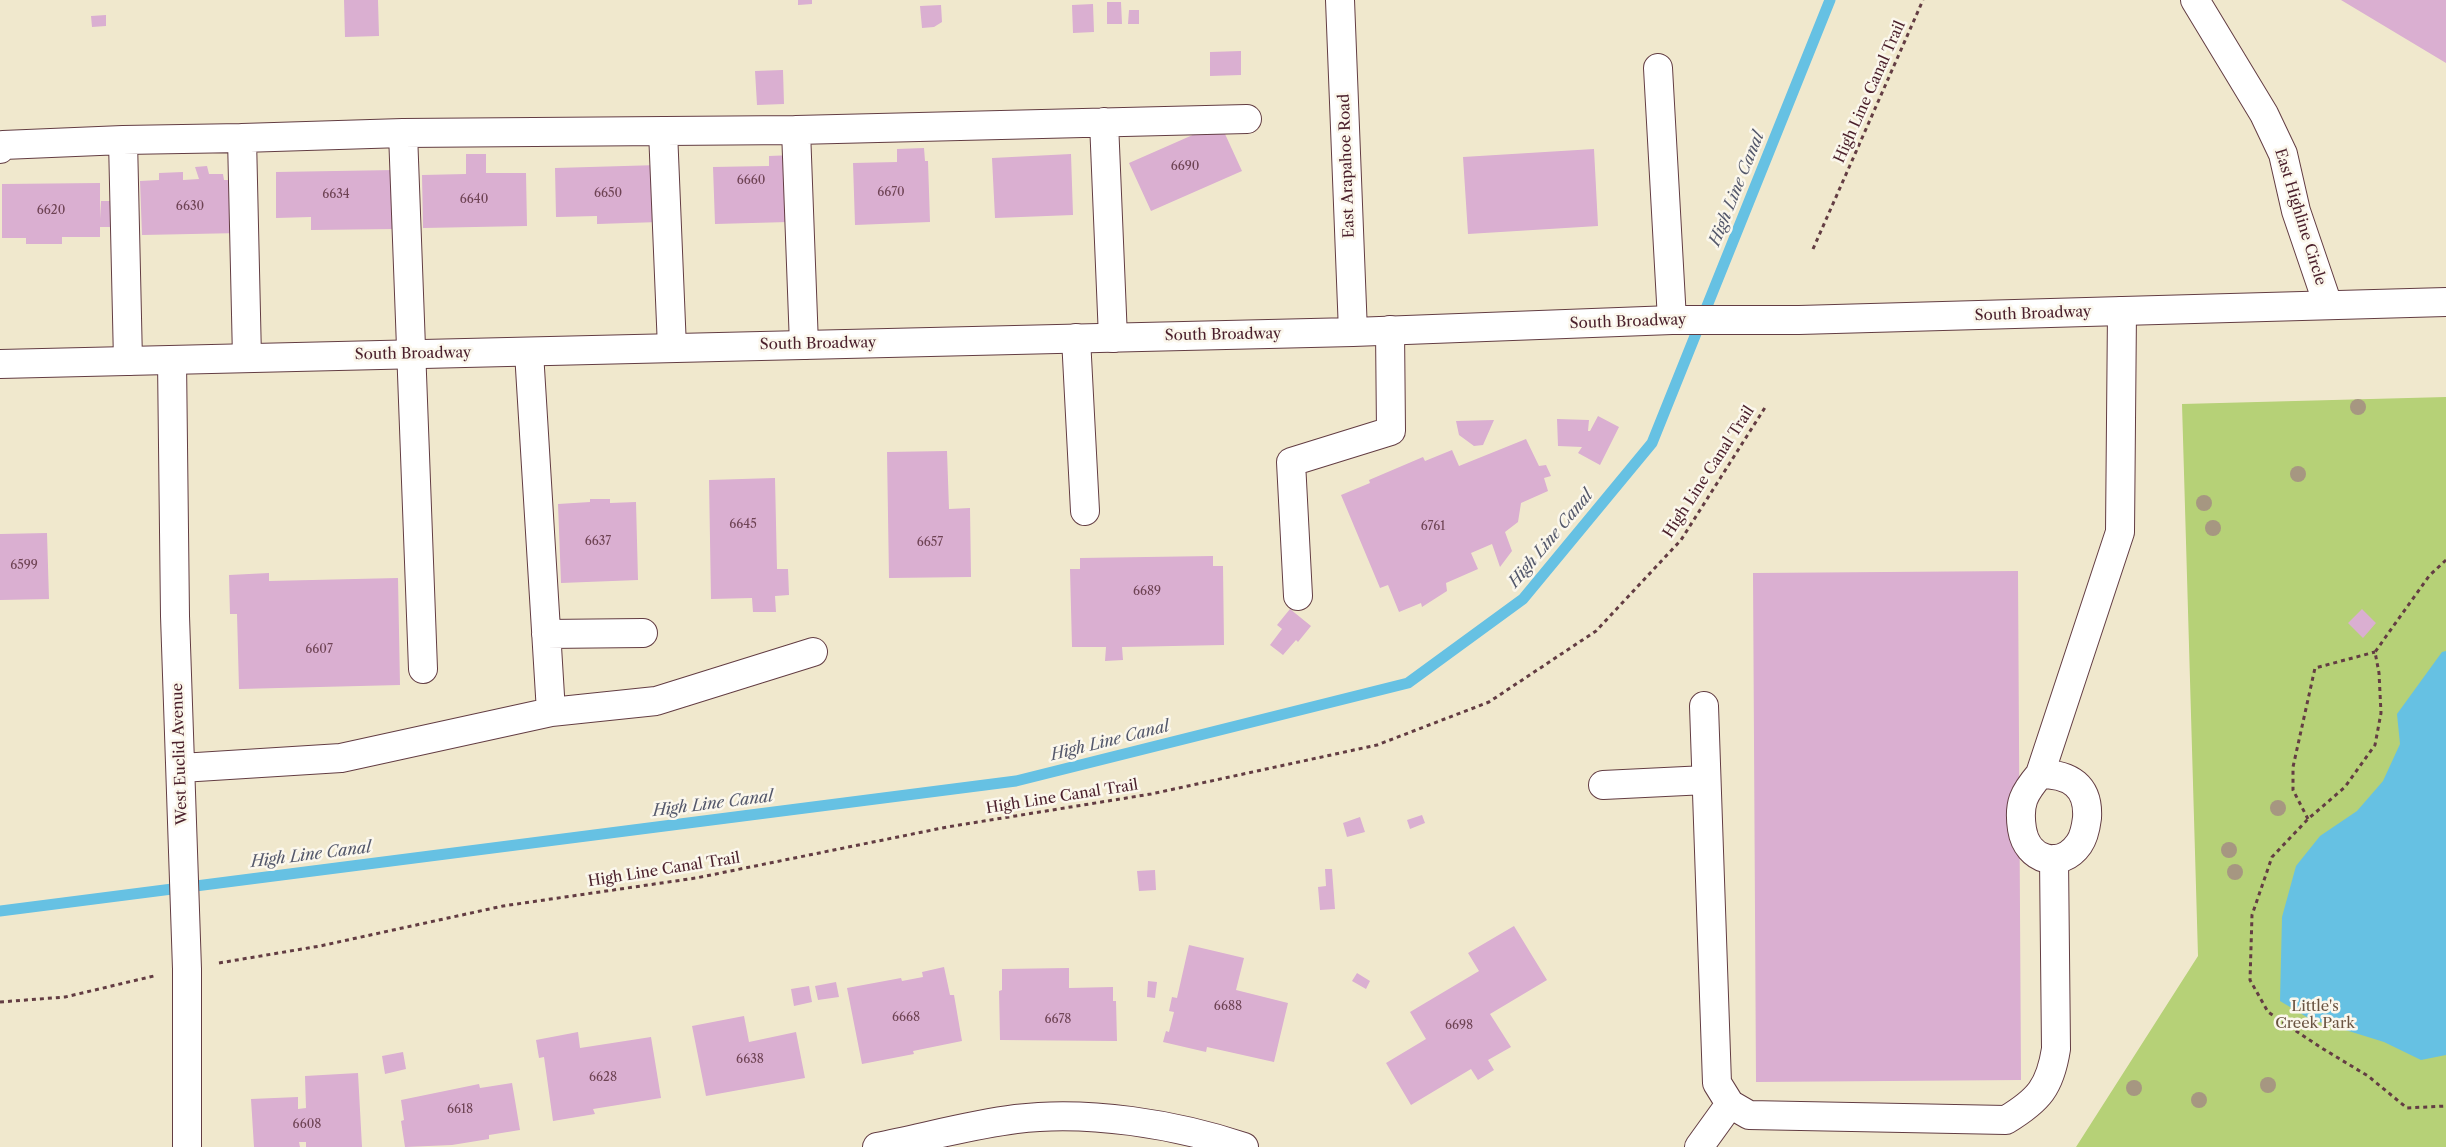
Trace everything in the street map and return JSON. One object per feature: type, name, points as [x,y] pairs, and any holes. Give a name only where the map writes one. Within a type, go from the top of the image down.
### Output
[{"type":"main road","name":"East Arapahoe Road","points":[[1340,0],[1354,332]]},
{"type":"main road","name":"East Highline Circle","points":[[2195,0],[2264,114],[2283,154],[2296,211],[2328,305]]},
{"type":"main road","points":[[1658,68],[1672,320]]},
{"type":"main road","points":[[0,150],[3,145],[403,133],[796,130],[1247,119]]},
{"type":"main road","points":[[1104,122],[1113,338]]},
{"type":"main road","points":[[796,130],[804,345]]},
{"type":"main road","points":[[663,131],[672,348]]},
{"type":"main road","points":[[403,133],[423,669]]},
{"type":"main road","points":[[242,138],[247,358]]},
{"type":"main road","points":[[123,140],[128,361]]},
{"type":"main road","name":"South Broadway","points":[[0,364],[1354,332],[1672,320],[1799,320],[2446,302]]},
{"type":"main road","points":[[2040,774],[2055,774],[2069,779],[2081,788],[2088,807],[2086,826],[2079,844],[2067,854],[2054,859],[2036,856],[2024,842],[2020,816],[2025,792],[2040,774],[2120,532],[2122,311]]},
{"type":"main road","points":[[1298,596],[1291,462],[1391,431],[1390,330]]},
{"type":"main road","points":[[1076,338],[1085,511]]},
{"type":"main road","points":[[529,352],[551,712]]},
{"type":"main road","name":"West Euclid Avenue","points":[[172,360],[175,616],[184,833],[187,1147]]},
{"type":"main road","points":[[546,634],[643,633]]},
{"type":"main road","points":[[181,768],[341,758],[551,712],[656,701],[813,652]]},
{"type":"main road","points":[[1704,706],[1717,1083],[1730,1104],[1749,1115],[2006,1120],[2023,1110],[2042,1092],[2052,1072],[2056,1049],[2054,859]]},
{"type":"main road","points":[[1603,785],[1706,780]]},
{"type":"main road","points":[[1699,1147],[1730,1104]]},
{"type":"main road","points":[[878,1147],[1016,1119],[1077,1117],[1150,1124],[1229,1144]]},
{"type":"path","name":"High Line Canal Trail","points":[[1813,249],[1923,0]]},
{"type":"path","name":"High Line Canal Trail","points":[[226,962],[320,946],[503,906],[696,878],[946,827],[1152,794],[1377,745],[1489,702],[1596,631],[1681,540],[1766,406]]},
{"type":"path","points":[[2308,819],[2293,790],[2293,767],[2315,668],[2375,652],[2429,576],[2446,560]]},
{"type":"path","points":[[2375,652],[2379,673],[2381,712],[2375,745],[2345,787],[2308,819],[2272,856],[2252,915],[2250,980],[2268,1012],[2368,1076],[2407,1108],[2446,1106]]},
{"type":"path","points":[[0,1002],[65,997],[151,977]]},
{"type":"green space","name":"Little's Creek Park","points":[[2446,397],[2446,1147],[2076,1147],[2198,956],[2182,404]]},
{"type":"water","points":[[2446,651],[2446,1055],[2421,1060],[2384,1042],[2310,1019],[2280,1001],[2282,917],[2296,866],[2320,836],[2357,811],[2383,781],[2400,744],[2397,714],[2442,652]]},
{"type":"building","points":[[344,0],[378,0],[379,36],[345,37]]},
{"type":"building","points":[[798,0],[812,0],[812,4],[798,5]]},
{"type":"building","points":[[2341,0],[2446,0],[2446,63]]},
{"type":"building","points":[[1107,2],[1121,2],[1122,24],[1107,24]]},
{"type":"building","points":[[1093,4],[1094,32],[1073,33],[1072,5]]},
{"type":"building","points":[[941,5],[942,22],[934,27],[922,28],[920,6]]},
{"type":"building","points":[[1129,10],[1139,10],[1139,24],[1128,24]]},
{"type":"building","points":[[106,15],[106,26],[92,27],[91,16]]},
{"type":"building","points":[[1241,51],[1241,75],[1210,76],[1210,52]]},
{"type":"building","points":[[783,70],[784,104],[757,105],[755,71]]},
{"type":"building","points":[[1220,123],[1242,171],[1151,211],[1129,163]]},
{"type":"building","points":[[924,148],[925,161],[928,161],[930,222],[855,225],[853,163],[897,162],[897,149]]},
{"type":"building","points":[[1594,149],[1598,226],[1468,234],[1463,157]]},
{"type":"building","points":[[466,154],[486,154],[486,173],[526,173],[527,226],[423,228],[422,175],[466,174]]},
{"type":"building","points":[[1071,154],[1073,215],[995,218],[992,158]]},
{"type":"building","points":[[793,155],[789,222],[715,224],[713,167],[769,166],[769,156]]},
{"type":"building","points":[[659,165],[660,222],[597,224],[597,216],[556,217],[555,168]]},
{"type":"building","points":[[207,166],[209,174],[223,174],[224,180],[238,180],[241,233],[142,235],[140,181],[159,180],[159,173],[183,172],[183,180],[199,179],[195,167]]},
{"type":"building","points":[[395,170],[396,229],[311,230],[311,217],[276,218],[276,172]]},
{"type":"building","points":[[100,183],[100,219],[101,201],[118,201],[118,227],[100,227],[100,237],[62,237],[62,244],[26,244],[26,238],[2,238],[2,184]]},
{"type":"building","points":[[1598,416],[1619,427],[1600,465],[1578,453],[1582,447],[1558,446],[1557,419],[1589,420],[1588,431],[1590,431]]},
{"type":"building","points":[[1494,420],[1483,445],[1474,446],[1459,435],[1456,421]]},
{"type":"building","points":[[1526,439],[1539,466],[1546,465],[1551,476],[1544,478],[1548,491],[1521,503],[1518,522],[1505,532],[1512,551],[1500,567],[1492,544],[1471,553],[1478,569],[1446,583],[1447,591],[1422,607],[1421,603],[1399,612],[1388,585],[1380,588],[1341,495],[1370,483],[1369,480],[1423,457],[1425,461],[1452,450],[1459,466]]},
{"type":"building","points":[[947,451],[949,509],[970,508],[971,577],[889,578],[887,452]]},
{"type":"building","points":[[775,478],[777,569],[788,569],[789,595],[775,596],[776,612],[753,612],[752,598],[711,599],[709,480]]},
{"type":"building","points":[[590,499],[610,499],[610,503],[636,502],[638,580],[561,583],[558,504],[590,502]]},
{"type":"building","points":[[47,533],[49,599],[0,600],[0,534]]},
{"type":"building","points":[[1213,556],[1213,566],[1223,566],[1224,645],[1122,647],[1123,660],[1105,661],[1106,647],[1072,647],[1070,569],[1080,569],[1080,558]]},
{"type":"building","points":[[2018,571],[2021,1080],[1756,1082],[1753,573]]},
{"type":"building","points":[[269,573],[269,581],[398,578],[400,685],[239,689],[237,614],[230,614],[229,575]]},
{"type":"building","points":[[1290,609],[1311,626],[1298,642],[1296,640],[1283,655],[1270,645],[1282,629],[1277,625]]},
{"type":"building","points":[[2362,609],[2376,623],[2363,638],[2348,623]]},
{"type":"building","points":[[1422,815],[1425,823],[1410,829],[1407,820]]},
{"type":"building","points":[[1360,817],[1365,832],[1347,837],[1343,823]]},
{"type":"building","points":[[1325,869],[1332,869],[1335,909],[1320,910],[1318,887],[1326,886]]},
{"type":"building","points":[[1155,870],[1156,890],[1139,891],[1137,871]]},
{"type":"building","points":[[1514,926],[1547,980],[1490,1014],[1511,1047],[1488,1060],[1494,1070],[1478,1080],[1471,1069],[1411,1105],[1386,1063],[1426,1039],[1410,1012],[1479,971],[1468,953]]},
{"type":"building","points":[[1189,945],[1244,958],[1236,990],[1288,1003],[1274,1062],[1207,1047],[1206,1052],[1163,1042],[1166,1031],[1169,1032],[1174,1012],[1169,1011],[1172,997],[1177,998]]},
{"type":"building","points":[[944,967],[950,995],[954,995],[962,1041],[913,1051],[914,1054],[862,1064],[847,988],[901,978],[902,981],[923,977],[922,972]]},
{"type":"building","points":[[1069,968],[1069,988],[1113,987],[1113,1001],[1116,1001],[1117,1041],[1000,1040],[999,991],[1002,990],[1002,969]]},
{"type":"building","points":[[1357,973],[1370,981],[1366,989],[1352,981]]},
{"type":"building","points":[[1148,981],[1157,982],[1155,998],[1147,997]]},
{"type":"building","points":[[836,982],[839,997],[818,1000],[815,986]]},
{"type":"building","points":[[809,986],[812,1002],[794,1006],[791,989]]},
{"type":"building","points":[[744,1016],[749,1042],[796,1032],[805,1078],[706,1096],[692,1026]]},
{"type":"building","points":[[578,1032],[580,1048],[651,1037],[661,1098],[593,1109],[595,1114],[553,1121],[544,1057],[539,1058],[536,1040]]},
{"type":"building","points":[[403,1052],[406,1069],[385,1074],[382,1056]]},
{"type":"building","points":[[358,1073],[362,1147],[306,1147],[306,1142],[299,1142],[300,1147],[254,1147],[251,1099],[298,1097],[298,1109],[306,1108],[305,1076]]},
{"type":"building","points":[[512,1083],[520,1130],[489,1135],[489,1139],[452,1145],[405,1147],[401,1121],[404,1120],[401,1100],[479,1084],[480,1088]]},
{"type":"waterway","name":"High Line Canal","points":[[0,911],[1016,781],[1408,683],[1523,599],[1652,443],[1830,0]]}]
